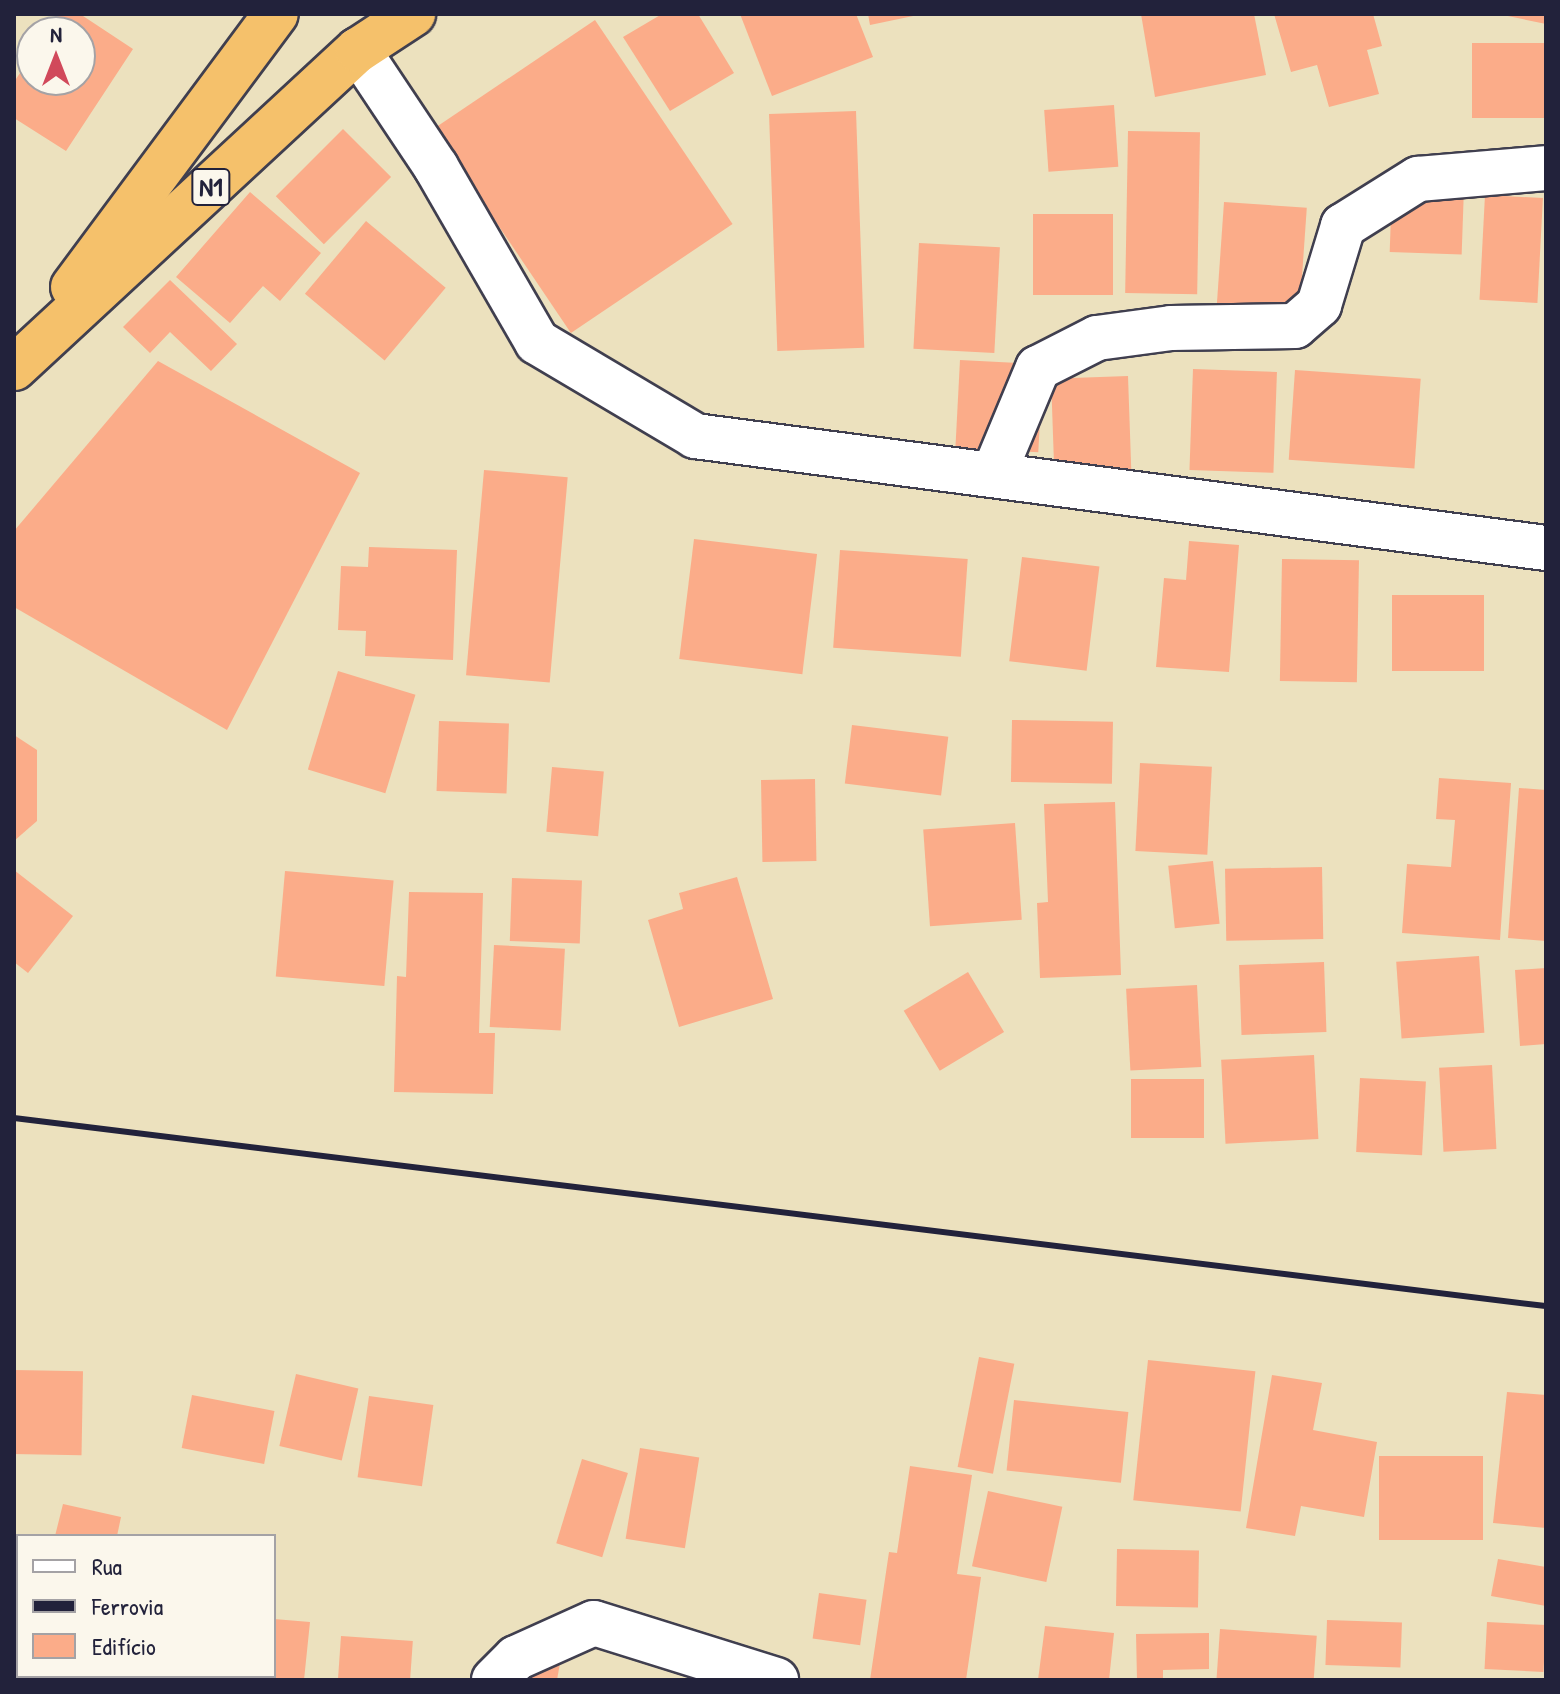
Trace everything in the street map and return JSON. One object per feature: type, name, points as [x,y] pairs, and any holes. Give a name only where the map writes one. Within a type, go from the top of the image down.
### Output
[{"type":"highway","name":"N1","points":[[14,367],[276,14]]},
{"type":"highway","name":"N1","points":[[14,367],[358,50],[413,14]]},
{"type":"street","points":[[358,50],[436,167],[537,342],[695,436],[1546,548]]},
{"type":"street","points":[[994,473],[1038,368],[1097,338],[1171,328],[1295,326],[1319,305],[1343,226],[1393,194],[1418,179],[1546,168]]},
{"type":"street","points":[[494,1680],[516,1658],[594,1623],[776,1680]]},
{"type":"building","points":[[80,14],[83,16],[58,16]]},
{"type":"building","points":[[662,14],[698,14],[734,73],[670,111],[623,37]]},
{"type":"building","points":[[740,14],[856,14],[873,57],[772,96]]},
{"type":"building","points":[[868,14],[918,14],[918,15],[870,25]]},
{"type":"building","points":[[1141,14],[1254,14],[1266,75],[1155,97]]},
{"type":"building","points":[[1274,14],[1373,14],[1382,46],[1367,50],[1379,94],[1329,107],[1317,65],[1291,72]]},
{"type":"building","points":[[1546,14],[1546,24],[1503,15]]},
{"type":"building","points":[[595,20],[733,224],[571,333],[433,129]]},
{"type":"building","points":[[96,25],[133,49],[66,151],[14,118],[16,79],[16,96],[96,96]]},
{"type":"building","points":[[1472,43],[1546,43],[1546,118],[1472,118]]},
{"type":"building","points":[[1114,105],[1118,167],[1048,172],[1044,110]]},
{"type":"building","points":[[856,111],[864,348],[777,351],[769,114]]},
{"type":"building","points":[[343,129],[391,177],[324,244],[276,196]]},
{"type":"building","points":[[1128,131],[1200,132],[1197,294],[1125,293]]},
{"type":"building","points":[[1392,186],[1464,189],[1462,254],[1390,252]]},
{"type":"building","points":[[250,192],[321,253],[280,301],[263,286],[230,323],[176,277]]},
{"type":"building","points":[[1485,195],[1543,198],[1537,303],[1480,300]]},
{"type":"building","points":[[1224,202],[1307,208],[1299,315],[1217,309]]},
{"type":"building","points":[[1033,214],[1113,214],[1113,295],[1033,295]]},
{"type":"building","points":[[366,221],[446,288],[385,361],[305,294]]},
{"type":"building","points":[[919,243],[1000,247],[994,353],[913,349]]},
{"type":"building","points":[[170,280],[237,344],[211,371],[170,332],[150,353],[123,327]]},
{"type":"building","points":[[960,360],[1043,364],[1038,452],[955,448]]},
{"type":"building","points":[[158,361],[360,473],[227,730],[14,607],[14,531]]},
{"type":"building","points":[[1193,369],[1277,372],[1273,473],[1189,470]]},
{"type":"building","points":[[1295,370],[1421,379],[1414,469],[1289,460]]},
{"type":"building","points":[[1128,376],[1131,474],[1054,477],[1051,379]]},
{"type":"building","points":[[484,470],[568,477],[550,683],[466,675]]},
{"type":"building","points":[[694,539],[817,554],[802,674],[679,659]]},
{"type":"building","points":[[1189,541],[1239,545],[1229,672],[1156,667],[1164,578],[1186,580]]},
{"type":"building","points":[[369,547],[457,550],[453,660],[365,656],[366,631],[338,630],[341,566],[368,567]]},
{"type":"building","points":[[840,550],[968,559],[961,657],[833,648]]},
{"type":"building","points":[[1022,557],[1099,567],[1087,671],[1009,661]]},
{"type":"building","points":[[1282,559],[1359,560],[1357,682],[1280,681]]},
{"type":"building","points":[[1392,595],[1484,595],[1484,671],[1392,671]]},
{"type":"building","points":[[338,671],[415,695],[385,793],[308,769]]},
{"type":"building","points":[[1012,720],[1113,722],[1112,784],[1011,782]]},
{"type":"building","points":[[439,721],[509,723],[507,793],[437,791]]},
{"type":"building","points":[[852,725],[948,737],[941,795],[845,784]]},
{"type":"building","points":[[14,735],[37,750],[37,821],[14,841]]},
{"type":"building","points":[[1140,763],[1212,767],[1207,855],[1135,851]]},
{"type":"building","points":[[552,767],[604,772],[598,836],[546,832]]},
{"type":"building","points":[[1439,778],[1511,783],[1500,940],[1402,933],[1407,864],[1451,867],[1455,820],[1436,819]]},
{"type":"building","points":[[815,779],[816,861],[762,862],[761,780]]},
{"type":"building","points":[[1519,788],[1546,790],[1546,941],[1508,938]]},
{"type":"building","points":[[1115,802],[1121,975],[1040,978],[1037,903],[1048,902],[1044,804]]},
{"type":"building","points":[[1015,823],[1022,920],[930,926],[923,829]]},
{"type":"building","points":[[1213,861],[1220,924],[1175,928],[1168,866]]},
{"type":"building","points":[[1322,867],[1323,939],[1226,941],[1225,869]]},
{"type":"building","points":[[14,870],[73,916],[28,973],[14,962]]},
{"type":"building","points":[[285,871],[394,880],[384,986],[276,977]]},
{"type":"building","points":[[737,877],[773,999],[679,1027],[648,920],[683,909],[679,893]]},
{"type":"building","points":[[512,878],[582,880],[580,943],[510,941]]},
{"type":"building","points":[[409,892],[483,893],[479,1033],[495,1033],[493,1094],[394,1092],[397,976],[406,977]]},
{"type":"building","points":[[494,945],[565,949],[561,1031],[490,1027]]},
{"type":"building","points":[[1479,956],[1484,1033],[1402,1039],[1396,962]]},
{"type":"building","points":[[1324,962],[1326,1032],[1241,1035],[1239,965]]},
{"type":"building","points":[[1546,968],[1546,1044],[1520,1046],[1515,970]]},
{"type":"building","points":[[968,972],[1004,1032],[940,1071],[904,1011]]},
{"type":"building","points":[[1197,985],[1201,1067],[1130,1071],[1126,989]]},
{"type":"building","points":[[1314,1055],[1318,1139],[1226,1144],[1221,1060]]},
{"type":"building","points":[[1492,1065],[1496,1149],[1443,1152],[1439,1068]]},
{"type":"building","points":[[1360,1078],[1426,1081],[1422,1155],[1356,1152]]},
{"type":"building","points":[[1131,1079],[1204,1079],[1204,1138],[1131,1138]]},
{"type":"building","points":[[979,1357],[1014,1364],[993,1474],[958,1467]]},
{"type":"building","points":[[1148,1360],[1255,1371],[1241,1512],[1133,1500]]},
{"type":"building","points":[[14,1370],[83,1371],[82,1455],[14,1454]]},
{"type":"building","points":[[296,1374],[358,1388],[342,1461],[279,1446]]},
{"type":"building","points":[[1272,1375],[1322,1383],[1313,1430],[1377,1442],[1364,1517],[1301,1506],[1295,1536],[1246,1528]]},
{"type":"building","points":[[1507,1392],[1546,1395],[1546,1528],[1493,1523]]},
{"type":"building","points":[[192,1395],[274,1411],[264,1464],[182,1448]]},
{"type":"building","points":[[369,1396],[433,1405],[422,1486],[358,1477]]},
{"type":"building","points":[[1014,1400],[1128,1412],[1121,1483],[1007,1471]]},
{"type":"building","points":[[640,1448],[699,1457],[685,1548],[626,1539]]},
{"type":"building","points":[[1379,1456],[1483,1456],[1483,1540],[1379,1540]]},
{"type":"building","points":[[582,1459],[628,1473],[602,1557],[556,1543]]},
{"type":"building","points":[[910,1466],[972,1475],[957,1574],[981,1577],[966,1680],[870,1680],[889,1552],[897,1553]]},
{"type":"building","points":[[988,1491],[1062,1507],[1046,1582],[972,1566]]},
{"type":"building","points":[[63,1504],[121,1517],[117,1534],[56,1534]]},
{"type":"building","points":[[1117,1549],[1199,1550],[1198,1607],[1116,1606]]},
{"type":"building","points":[[14,1559],[16,1559],[16,1631]]},
{"type":"building","points":[[1498,1559],[1546,1567],[1546,1606],[1491,1596]]},
{"type":"building","points":[[819,1593],[867,1600],[860,1645],[813,1639]]},
{"type":"building","points":[[276,1619],[310,1622],[304,1680],[260,1680],[276,1678]]},
{"type":"building","points":[[1327,1620],[1402,1623],[1400,1668],[1325,1665]]},
{"type":"building","points":[[1487,1622],[1546,1625],[1543,1672],[1485,1669]]},
{"type":"building","points":[[1045,1626],[1114,1633],[1109,1680],[1038,1680]]},
{"type":"building","points":[[1220,1629],[1317,1636],[1314,1680],[1216,1680]]},
{"type":"building","points":[[1209,1633],[1209,1669],[1163,1670],[1163,1680],[1137,1680],[1136,1634]]},
{"type":"building","points":[[341,1636],[413,1641],[410,1680],[338,1680]]},
{"type":"building","points":[[517,1656],[560,1663],[557,1680],[514,1680]]},
{"type":"railway","points":[[14,1118],[1546,1306]]}]
